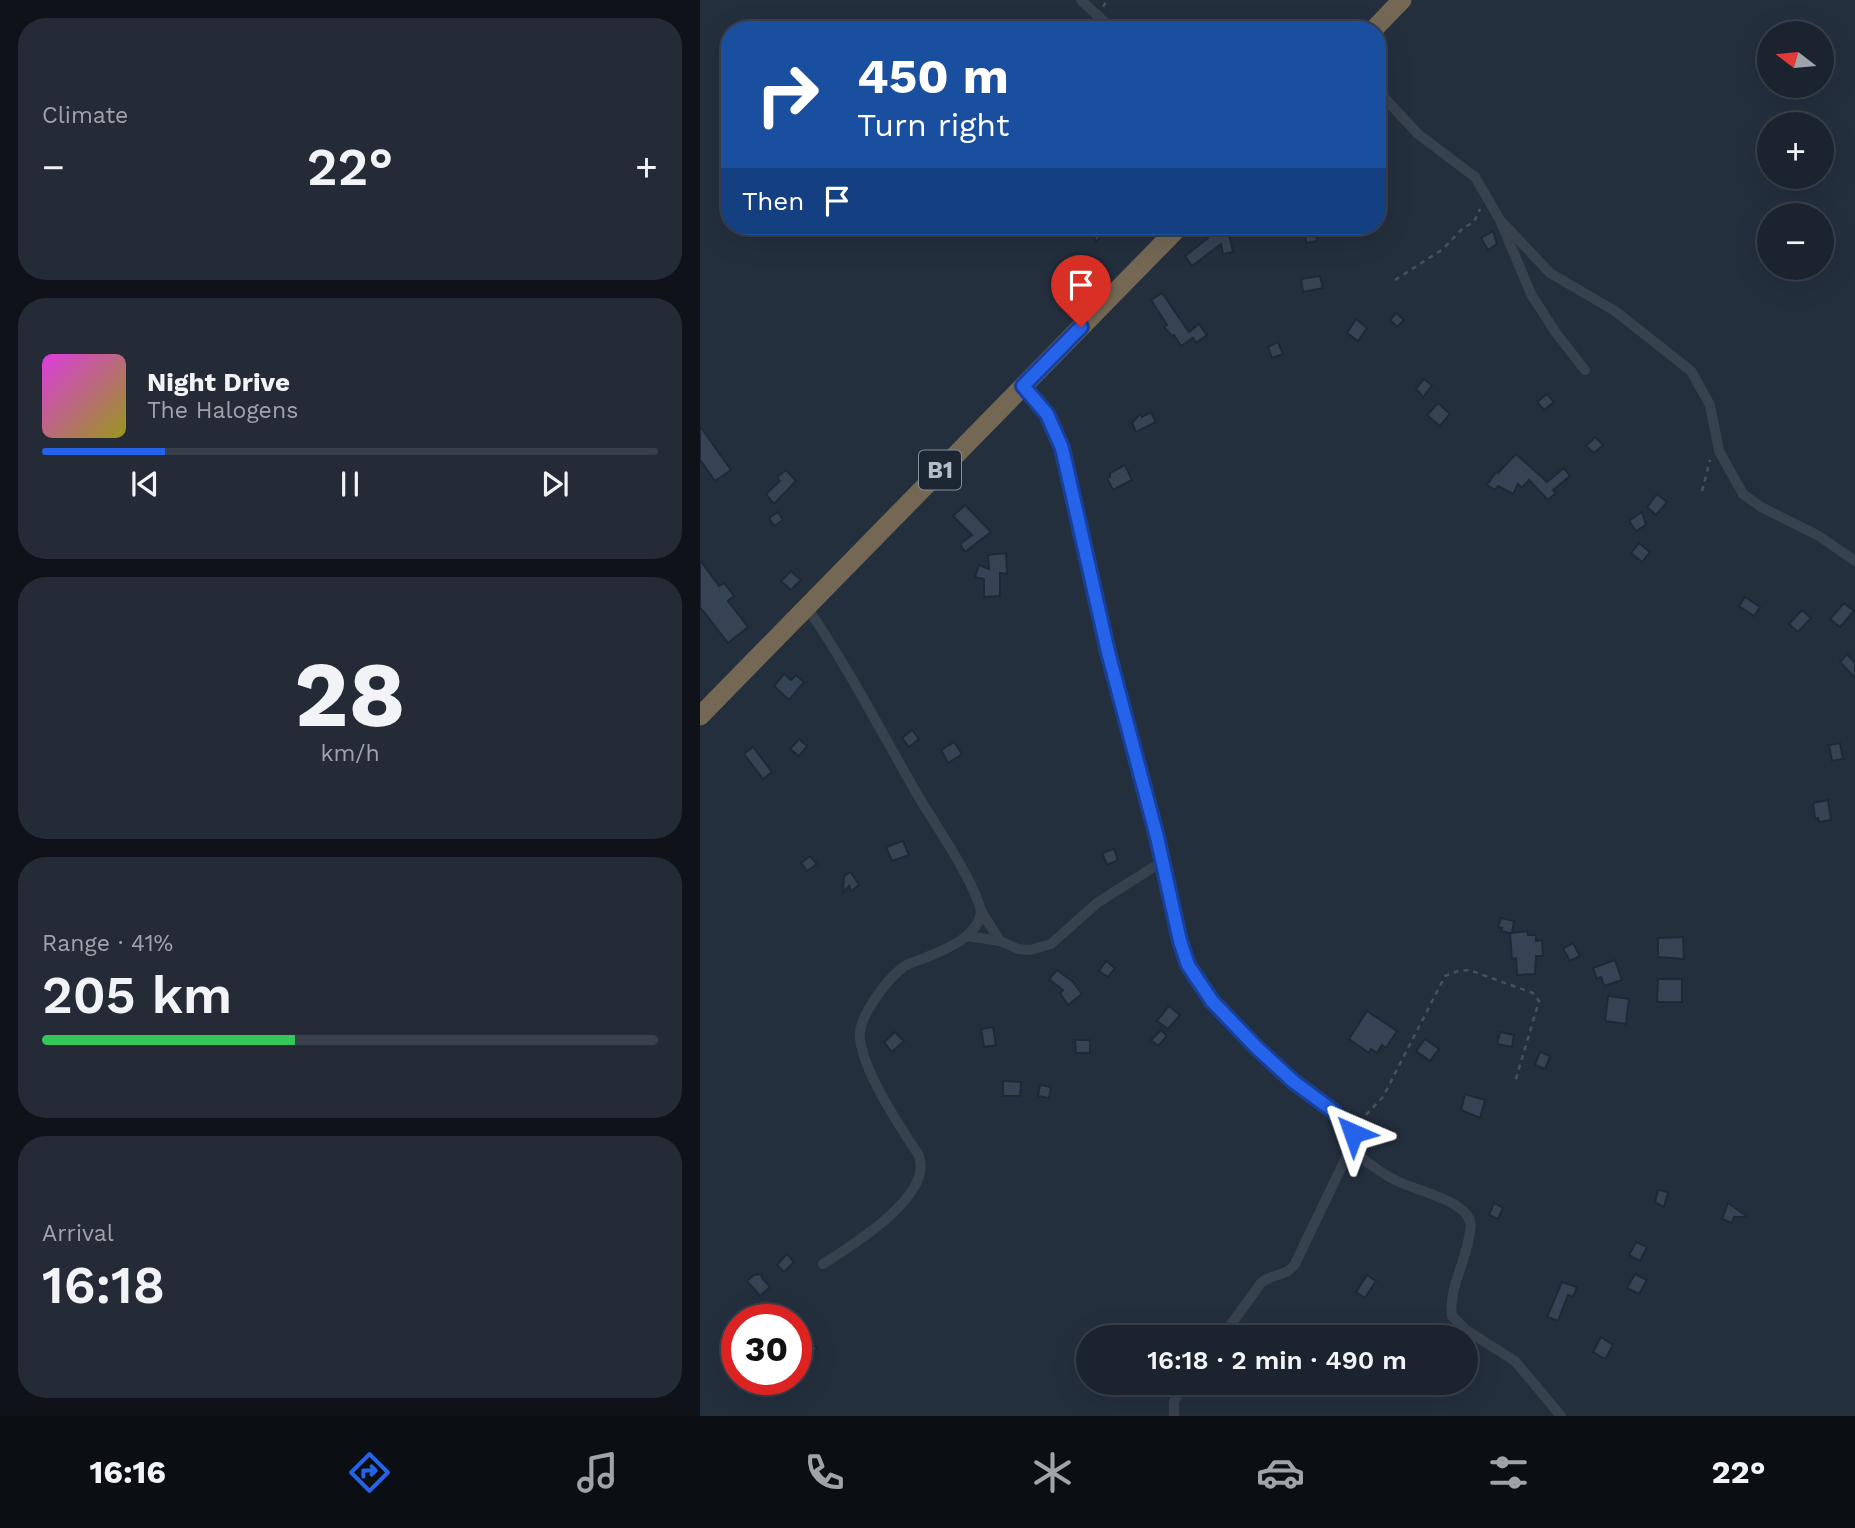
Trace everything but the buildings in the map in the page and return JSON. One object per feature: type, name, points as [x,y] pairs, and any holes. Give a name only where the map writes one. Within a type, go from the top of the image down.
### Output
[{"type":"highway","points":[[1382,21],[1402,0]]},
{"type":"highway","name":"B1","points":[[700,716],[1171,235]]},
{"type":"street","points":[[1081,0],[1103,21]]},
{"type":"street","points":[[1386,99],[1426,141],[1469,171],[1500,220],[1531,294],[1585,370]]},
{"type":"street","points":[[1500,220],[1550,274],[1615,311],[1691,371],[1710,405],[1719,451],[1743,494],[1761,507],[1819,536],[1855,561]]},
{"type":"street","points":[[1023,386],[1047,414],[1062,448],[1108,652],[1188,965],[1197,983],[1212,1001],[1269,1060],[1350,1127],[1353,1137],[1350,1149],[1295,1264],[1288,1272],[1265,1279],[1231,1325]]},
{"type":"street","points":[[806,606],[836,650],[1000,941]]},
{"type":"street","points":[[967,936],[1000,941],[1018,949],[1030,950],[1051,944],[1097,904],[1163,861]]},
{"type":"street","points":[[823,1264],[889,1216],[907,1197],[921,1172],[921,1160],[877,1085],[862,1050],[859,1033],[863,1017],[902,968],[967,936],[977,924],[981,911]]},
{"type":"street","points":[[1350,1149],[1392,1179],[1450,1203],[1468,1216],[1471,1223],[1470,1236],[1462,1270],[1452,1295],[1452,1316],[1466,1330],[1515,1361],[1561,1416]]},
{"type":"street","points":[[1174,1416],[1172,1404],[1178,1395]]},
{"type":"path","points":[[1395,280],[1443,249],[1463,228],[1474,222],[1486,196]]},
{"type":"path","points":[[1702,491],[1716,440]]},
{"type":"path","points":[[1350,1127],[1359,1123],[1383,1097],[1445,976],[1458,971],[1469,970],[1534,993],[1539,1001],[1515,1082]]},
{"type":"route","points":[[1081,327],[1023,386],[1047,414],[1059,437],[1125,722],[1157,837],[1180,941],[1188,965],[1197,983],[1256,1047],[1294,1082],[1332,1110],[1353,1133]]}]
